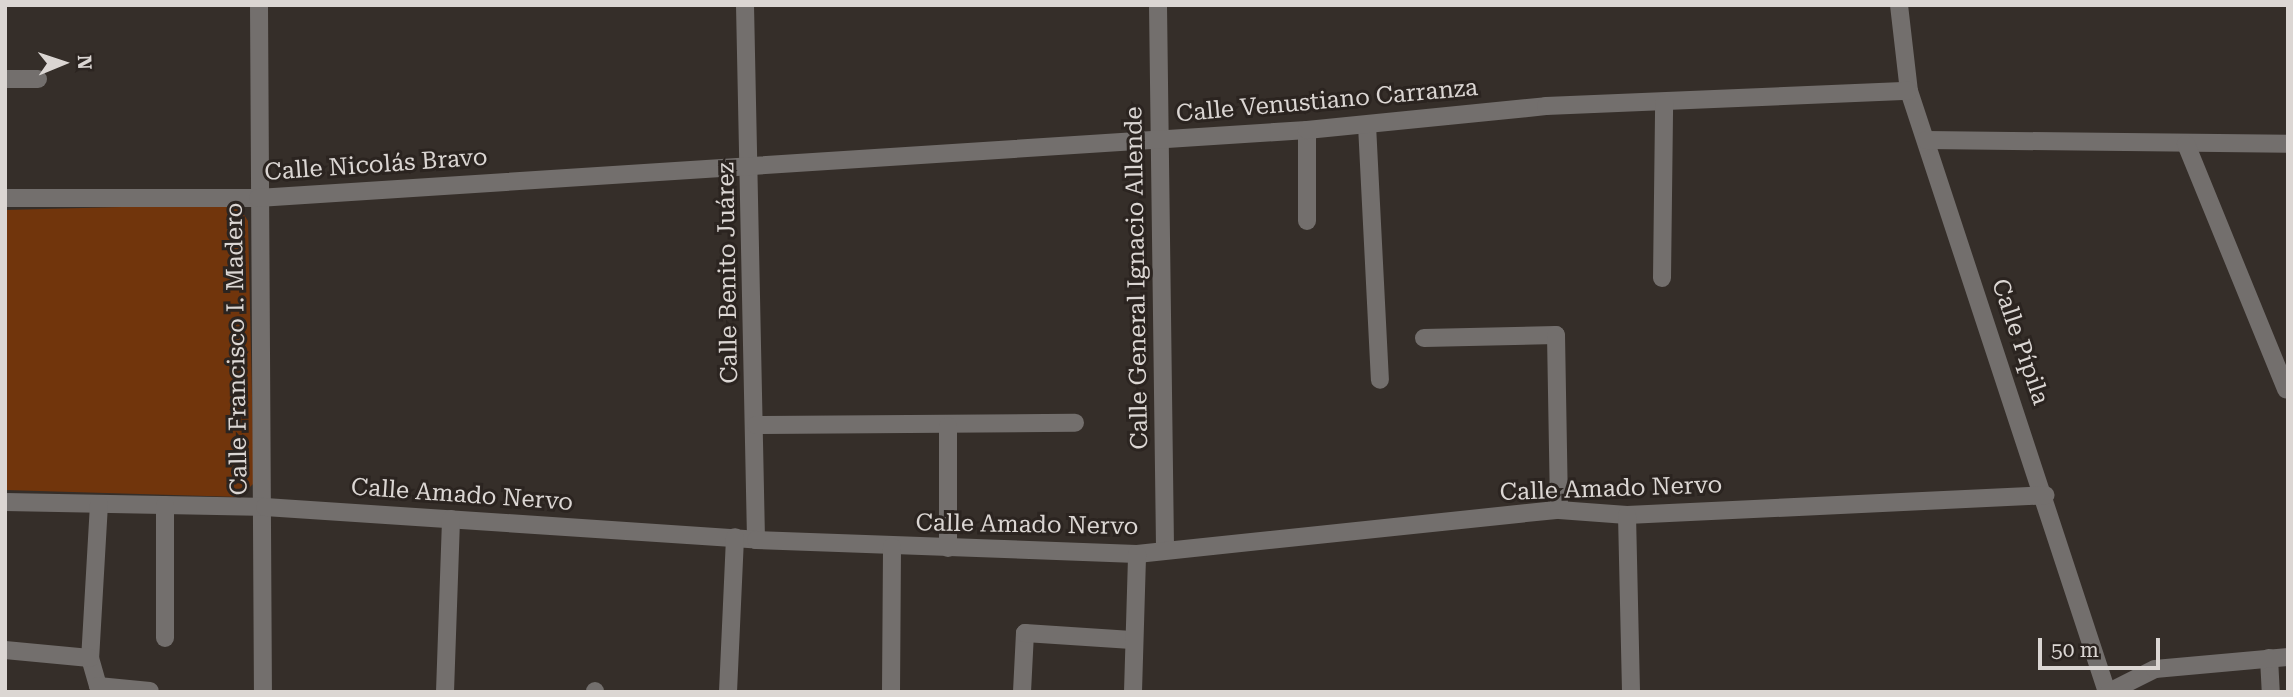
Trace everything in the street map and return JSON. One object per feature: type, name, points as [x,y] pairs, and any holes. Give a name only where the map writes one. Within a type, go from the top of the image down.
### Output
[{"type":"street","name":"Calle Francisco I. Madero","points":[[259,5],[258,198],[265,508],[263,692]]},
{"type":"street","name":"Calle Benito Juárez","points":[[745,5],[756,425],[756,540]]},
{"type":"street","name":"Calle General Ignacio Allende","points":[[1158,5],[1164,550]]},
{"type":"street","name":"Calle Pípila","points":[[1899,5],[1909,91],[2046,495],[2108,692],[2155,669],[2288,657]]},
{"type":"street","points":[[5,79],[38,79]]},
{"type":"street","name":"Calle Venustiano Carranza","points":[[750,163],[1307,130],[1546,106],[1909,91]]},
{"type":"street","points":[[1662,278],[1664,103]]},
{"type":"street","points":[[1367,125],[1380,380]]},
{"type":"street","points":[[1307,130],[1307,221]]},
{"type":"street","points":[[1926,140],[2288,144]]},
{"type":"street","points":[[2186,144],[2286,389]]},
{"type":"street","name":"Calle Nicolás Bravo","points":[[5,198],[258,198],[750,163]]},
{"type":"street","points":[[1424,338],[1556,335],[1559,510]]},
{"type":"street","points":[[756,425],[948,426],[1075,423]]},
{"type":"street","points":[[948,426],[948,548]]},
{"type":"street","name":"Calle Amado Nervo","points":[[5,502],[265,508],[756,540],[1137,554],[1559,510],[1627,515],[2046,495]]},
{"type":"street","points":[[99,504],[90,658],[97,686],[150,691]]},
{"type":"street","points":[[165,639],[166,505]]},
{"type":"street","points":[[1627,515],[1631,692]]},
{"type":"street","points":[[445,692],[451,519]]},
{"type":"street","points":[[728,692],[735,537]]},
{"type":"street","points":[[891,692],[892,547]]},
{"type":"street","points":[[1133,692],[1132,640],[1137,554]]},
{"type":"street","points":[[1022,692],[1025,633],[1132,640]]},
{"type":"street","points":[[5,650],[90,658]]},
{"type":"street","points":[[2269,658],[2271,692]]},
{"type":"shaded area","points":[[237,204],[248,221],[254,483],[240,497],[5,490],[5,210]]}]
